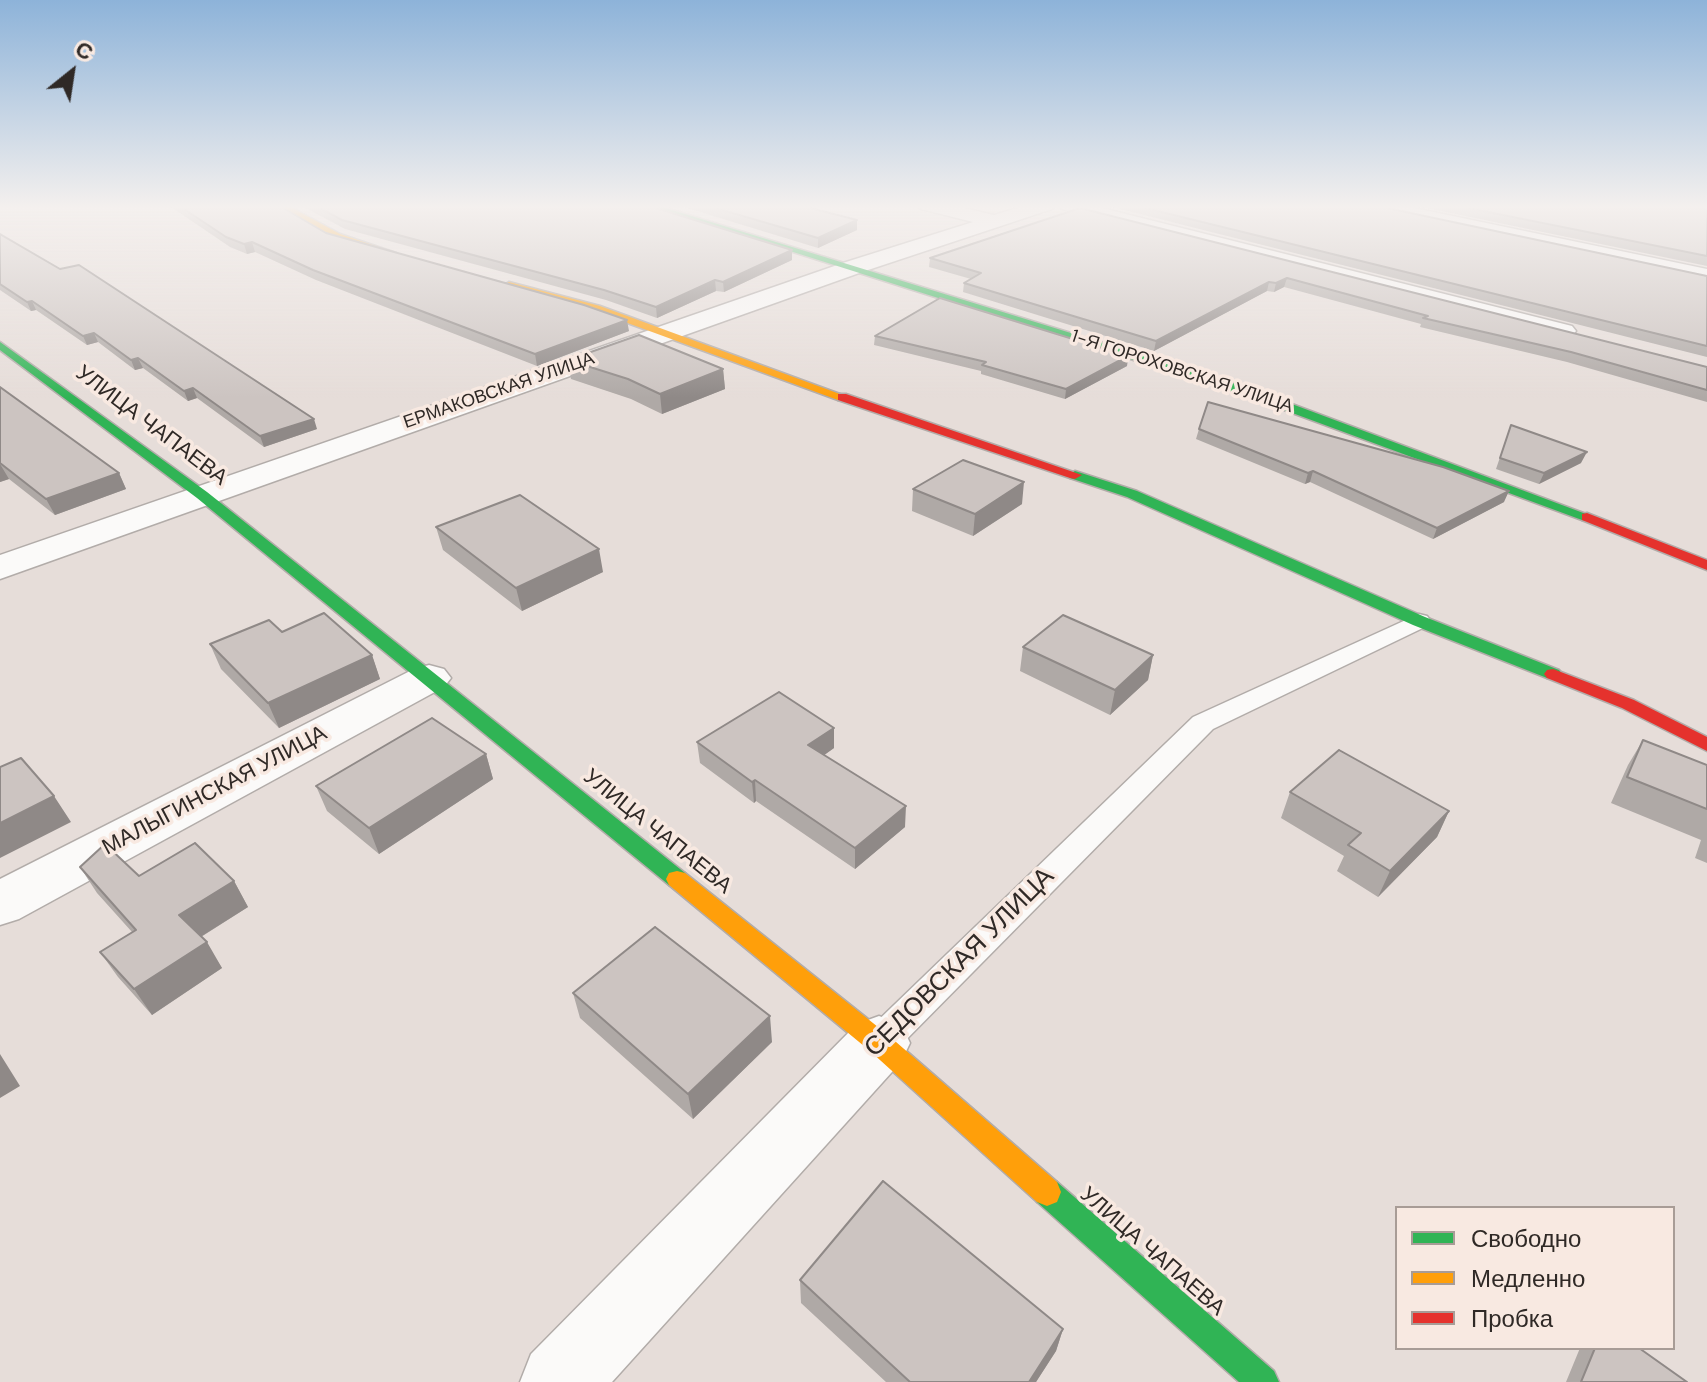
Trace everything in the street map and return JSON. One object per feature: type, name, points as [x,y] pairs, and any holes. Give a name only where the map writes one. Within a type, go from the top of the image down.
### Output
[{"type":"street","name":"ЕРМАКОВСКАЯ УЛИЦА","points":[[0,568],[847,269]]},
{"type":"street","name":"1-Я ГОРОХОВСКАЯ УЛИЦА","points":[[862,269],[1245,391],[1625,531],[1707,565]]},
{"type":"street","points":[[1322,269],[1586,337]]},
{"type":"street","points":[[1676,269],[1707,276]]},
{"type":"street","points":[[489,280],[596,308],[840,396],[1132,494],[1419,621],[1628,704],[1707,745]]},
{"type":"street","name":"УЛИЦА ЧАПАЕВА","points":[[0,345],[202,495],[879,1043],[1263,1382]]},
{"type":"street","name":"МАЛЫГИНСКАЯ УЛИЦА","points":[[0,904],[429,678]]},
{"type":"street","name":"СЕДОВСКАЯ УЛИЦА","points":[[559,1382],[879,1043]]},
{"type":"lane","name":"СЕДОВСКАЯ УЛИЦА","points":[[879,1043],[1203,723],[1419,621]]},
{"type":"building","points":[[0,269],[86,269],[314,419],[260,436],[193,388],[184,391],[138,358],[131,360],[94,333],[83,336],[32,301],[27,302],[0,284]]},
{"type":"building","points":[[457,269],[627,320],[535,354],[313,270]]},
{"type":"building","points":[[527,269],[750,269],[723,282],[715,280],[656,307]]},
{"type":"building","points":[[969,269],[1322,269],[1707,367],[1707,390],[1571,352],[1423,318],[1428,316],[1287,278],[1276,283],[1269,282],[1156,341],[964,283],[981,273]]},
{"type":"building","points":[[1396,269],[1676,269],[1707,276],[1707,346]]},
{"type":"building","points":[[940,298],[1128,356],[1066,389],[982,365],[986,362],[875,336]]},
{"type":"building","points":[[639,335],[723,369],[660,394],[628,379],[568,360]]},
{"type":"building","points":[[0,387],[119,473],[46,499],[0,463]]},
{"type":"building","points":[[1208,402],[1443,467],[1509,491],[1437,528],[1313,471],[1308,473],[1199,429]]},
{"type":"building","points":[[1511,425],[1587,452],[1544,473],[1500,458]]},
{"type":"building","points":[[963,460],[1024,482],[975,514],[913,489]]},
{"type":"building","points":[[520,495],[599,549],[516,588],[436,527]]},
{"type":"building","points":[[324,613],[372,655],[268,703],[210,644],[269,620],[282,632]]},
{"type":"building","points":[[1063,615],[1153,655],[1115,690],[1023,647]]},
{"type":"building","points":[[779,692],[834,728],[808,745],[906,806],[855,848],[755,780],[752,782],[697,742]]},
{"type":"building","points":[[432,718],[486,754],[369,828],[316,786]]},
{"type":"building","points":[[1643,740],[1707,765],[1707,809],[1627,777]]},
{"type":"building","points":[[1339,750],[1449,811],[1390,871],[1348,845],[1361,833],[1290,792]]},
{"type":"building","points":[[21,758],[54,796],[0,823],[0,767]]},
{"type":"building","points":[[195,843],[234,881],[179,915],[207,942],[134,989],[100,952],[136,930],[80,867],[105,844],[139,876]]},
{"type":"building","points":[[655,927],[770,1016],[688,1094],[573,993]]},
{"type":"building","points":[[883,1181],[1063,1329],[1029,1382],[910,1382],[800,1280]]},
{"type":"building","points":[[1594,1350],[1642,1350],[1687,1382],[1581,1382]]},
{"type":"traffic: fast","points":[[856,269],[1245,391],[1587,517]]},
{"type":"traffic: fast","points":[[0,345],[202,495],[677,879]]},
{"type":"traffic: fast","points":[[1075,475],[1132,494],[1419,621],[1553,674]]},
{"type":"traffic: fast","points":[[1047,1192],[1263,1382]]},
{"type":"traffic: slow","points":[[509,285],[596,308],[842,397]]},
{"type":"traffic: slow","points":[[677,879],[879,1043],[1047,1192]]},
{"type":"traffic: jam","points":[[842,397],[1075,475]]},
{"type":"traffic: jam","points":[[1587,517],[1707,565]]},
{"type":"traffic: jam","points":[[1553,674],[1628,704],[1707,745]]}]
